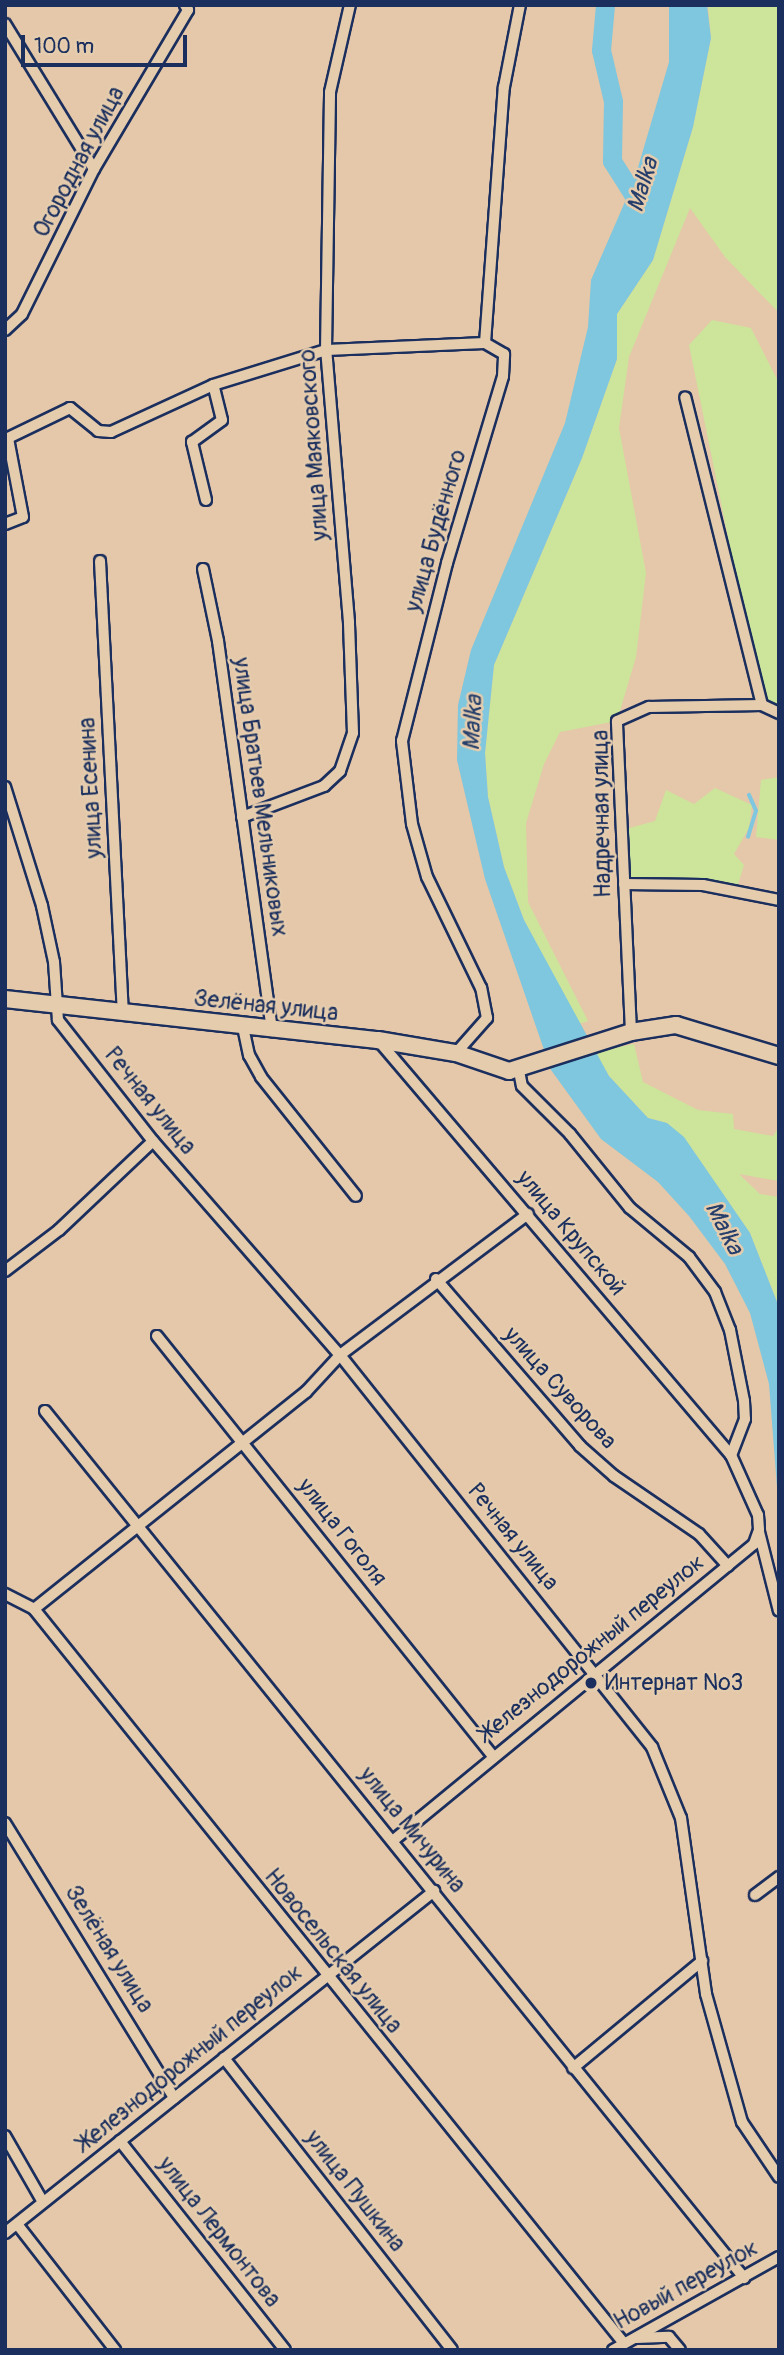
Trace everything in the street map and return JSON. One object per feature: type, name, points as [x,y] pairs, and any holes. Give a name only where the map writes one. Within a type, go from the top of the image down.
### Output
[{"type":"street","name":"улица Маяковского","points":[[242,817],[324,786],[340,771],[353,733],[349,622],[326,350],[330,92],[349,5]]},
{"type":"street","points":[[5,524],[23,517],[7,433],[70,408],[98,431],[111,432],[213,385],[326,350],[485,343],[504,87],[520,5]]},
{"type":"street","name":"Огородная улица","points":[[5,330],[22,314],[94,169],[186,8]]},
{"type":"street","points":[[5,24],[94,169]]},
{"type":"street","name":"улица Будённого","points":[[456,1053],[487,1018],[481,988],[427,877],[412,824],[402,741],[447,563],[503,376],[504,354],[485,343]]},
{"type":"street","points":[[206,500],[192,442],[222,420],[213,385]]},
{"type":"street","points":[[685,397],[762,705],[779,713]]},
{"type":"street","name":"улица Есенина","points":[[100,561],[123,1013]]},
{"type":"street","name":"улица Братьев Мельниковых","points":[[203,569],[272,1031]]},
{"type":"street","name":"Надречная улица","points":[[631,1032],[617,721],[649,707],[762,705]]},
{"type":"street","name":"Речная улица","points":[[5,787],[42,906],[58,1020],[153,1141],[340,1355],[652,1747],[681,1818],[702,1961],[742,2122],[779,2177]]},
{"type":"street","points":[[624,884],[703,885],[779,900]]},
{"type":"street","name":"Зелёная улица","points":[[5,999],[272,1031],[378,1040],[456,1053],[519,1071]]},
{"type":"street","points":[[731,1455],[745,1419],[744,1401],[730,1330],[715,1292],[689,1257],[630,1208],[570,1133],[522,1086],[519,1071],[631,1032],[676,1025],[779,1056]]},
{"type":"street","points":[[243,1027],[249,1055],[261,1077],[356,1196]]},
{"type":"street","name":"улица Крупской","points":[[378,1040],[731,1455],[758,1515],[758,1530]]},
{"type":"street","points":[[5,1271],[59,1230],[153,1141]]},
{"type":"street","points":[[34,1609],[137,1530],[306,1392],[340,1355],[436,1279],[528,1214]]},
{"type":"street","name":"улица Суворова","points":[[436,1279],[580,1447],[614,1476],[699,1534],[728,1566]]},
{"type":"street","name":"улица Гоголя","points":[[157,1336],[492,1755]]},
{"type":"street","name":"улица Мичурина","points":[[45,1411],[137,1530],[394,1840],[542,2023],[573,2068],[744,2278]]},
{"type":"street","points":[[758,1530],[779,1611]]},
{"type":"street","name":"Железнодорожный переулок","points":[[394,1840],[492,1755],[754,1544],[758,1530]]},
{"type":"street","name":"Новосельская улица","points":[[5,1594],[34,1609],[326,1976],[628,2340]]},
{"type":"street","name":"Зелёная улица","points":[[5,1823],[174,2098]]},
{"type":"street","points":[[755,1895],[779,1877]]},
{"type":"street","name":"Железнодорожный переулок","points":[[5,2233],[434,1891]]},
{"type":"street","points":[[573,2068],[702,1961]]},
{"type":"street","name":"улица Пушкина","points":[[224,2058],[452,2350]]},
{"type":"street","points":[[5,2136],[44,2202]]},
{"type":"street","name":"улица Лермонтова","points":[[120,2141],[285,2350]]},
{"type":"street","points":[[17,2224],[116,2350]]},
{"type":"street","name":"Новый переулок","points":[[613,2350],[744,2278],[776,2264]]},
{"type":"street","points":[[628,2340],[669,2337],[680,2350]]},
{"type":"green space","points":[[708,5],[779,5],[779,313],[725,257],[690,208],[629,357],[619,428],[646,573],[636,657],[617,721],[560,732],[544,764],[526,823],[528,902],[588,1021],[579,1024],[524,920],[504,867],[488,797],[485,753],[494,665],[582,458],[617,359],[617,314],[653,260],[693,127],[711,38]]},
{"type":"green space","points":[[712,320],[751,328],[779,383],[779,713],[762,705],[689,345]]},
{"type":"green space","points":[[779,777],[779,840],[756,837],[761,780]]},
{"type":"green space","points":[[715,788],[752,805],[749,828],[734,854],[744,865],[736,891],[624,884],[622,830],[655,821],[666,790],[694,804]]},
{"type":"green space","points":[[634,1044],[643,1082],[698,1110],[733,1114],[734,1129],[773,1136],[779,1127],[779,1181],[739,1174],[760,1194],[779,1197],[779,1307],[750,1233],[684,1138],[667,1123],[648,1118],[609,1076],[595,1052]]},
{"type":"water","name":"Malka","points":[[669,5],[707,5],[711,38],[693,127],[653,260],[617,314],[617,359],[582,458],[494,665],[485,753],[488,797],[504,867],[524,920],[609,1076],[648,1118],[667,1123],[684,1137],[750,1233],[779,1307],[779,1513],[769,1384],[750,1313],[725,1264],[689,1216],[658,1182],[601,1139],[551,1070],[485,879],[457,760],[458,705],[471,650],[565,423],[588,327],[591,280],[634,181],[669,62]]},
{"type":"waterway","name":"Malka","points":[[605,5],[601,50],[613,101],[612,161],[638,202]]},
{"type":"waterway","points":[[748,837],[756,811],[749,795]]},
{"type":"place","name":"Интернат №3","points":[[591,1683]]}]
